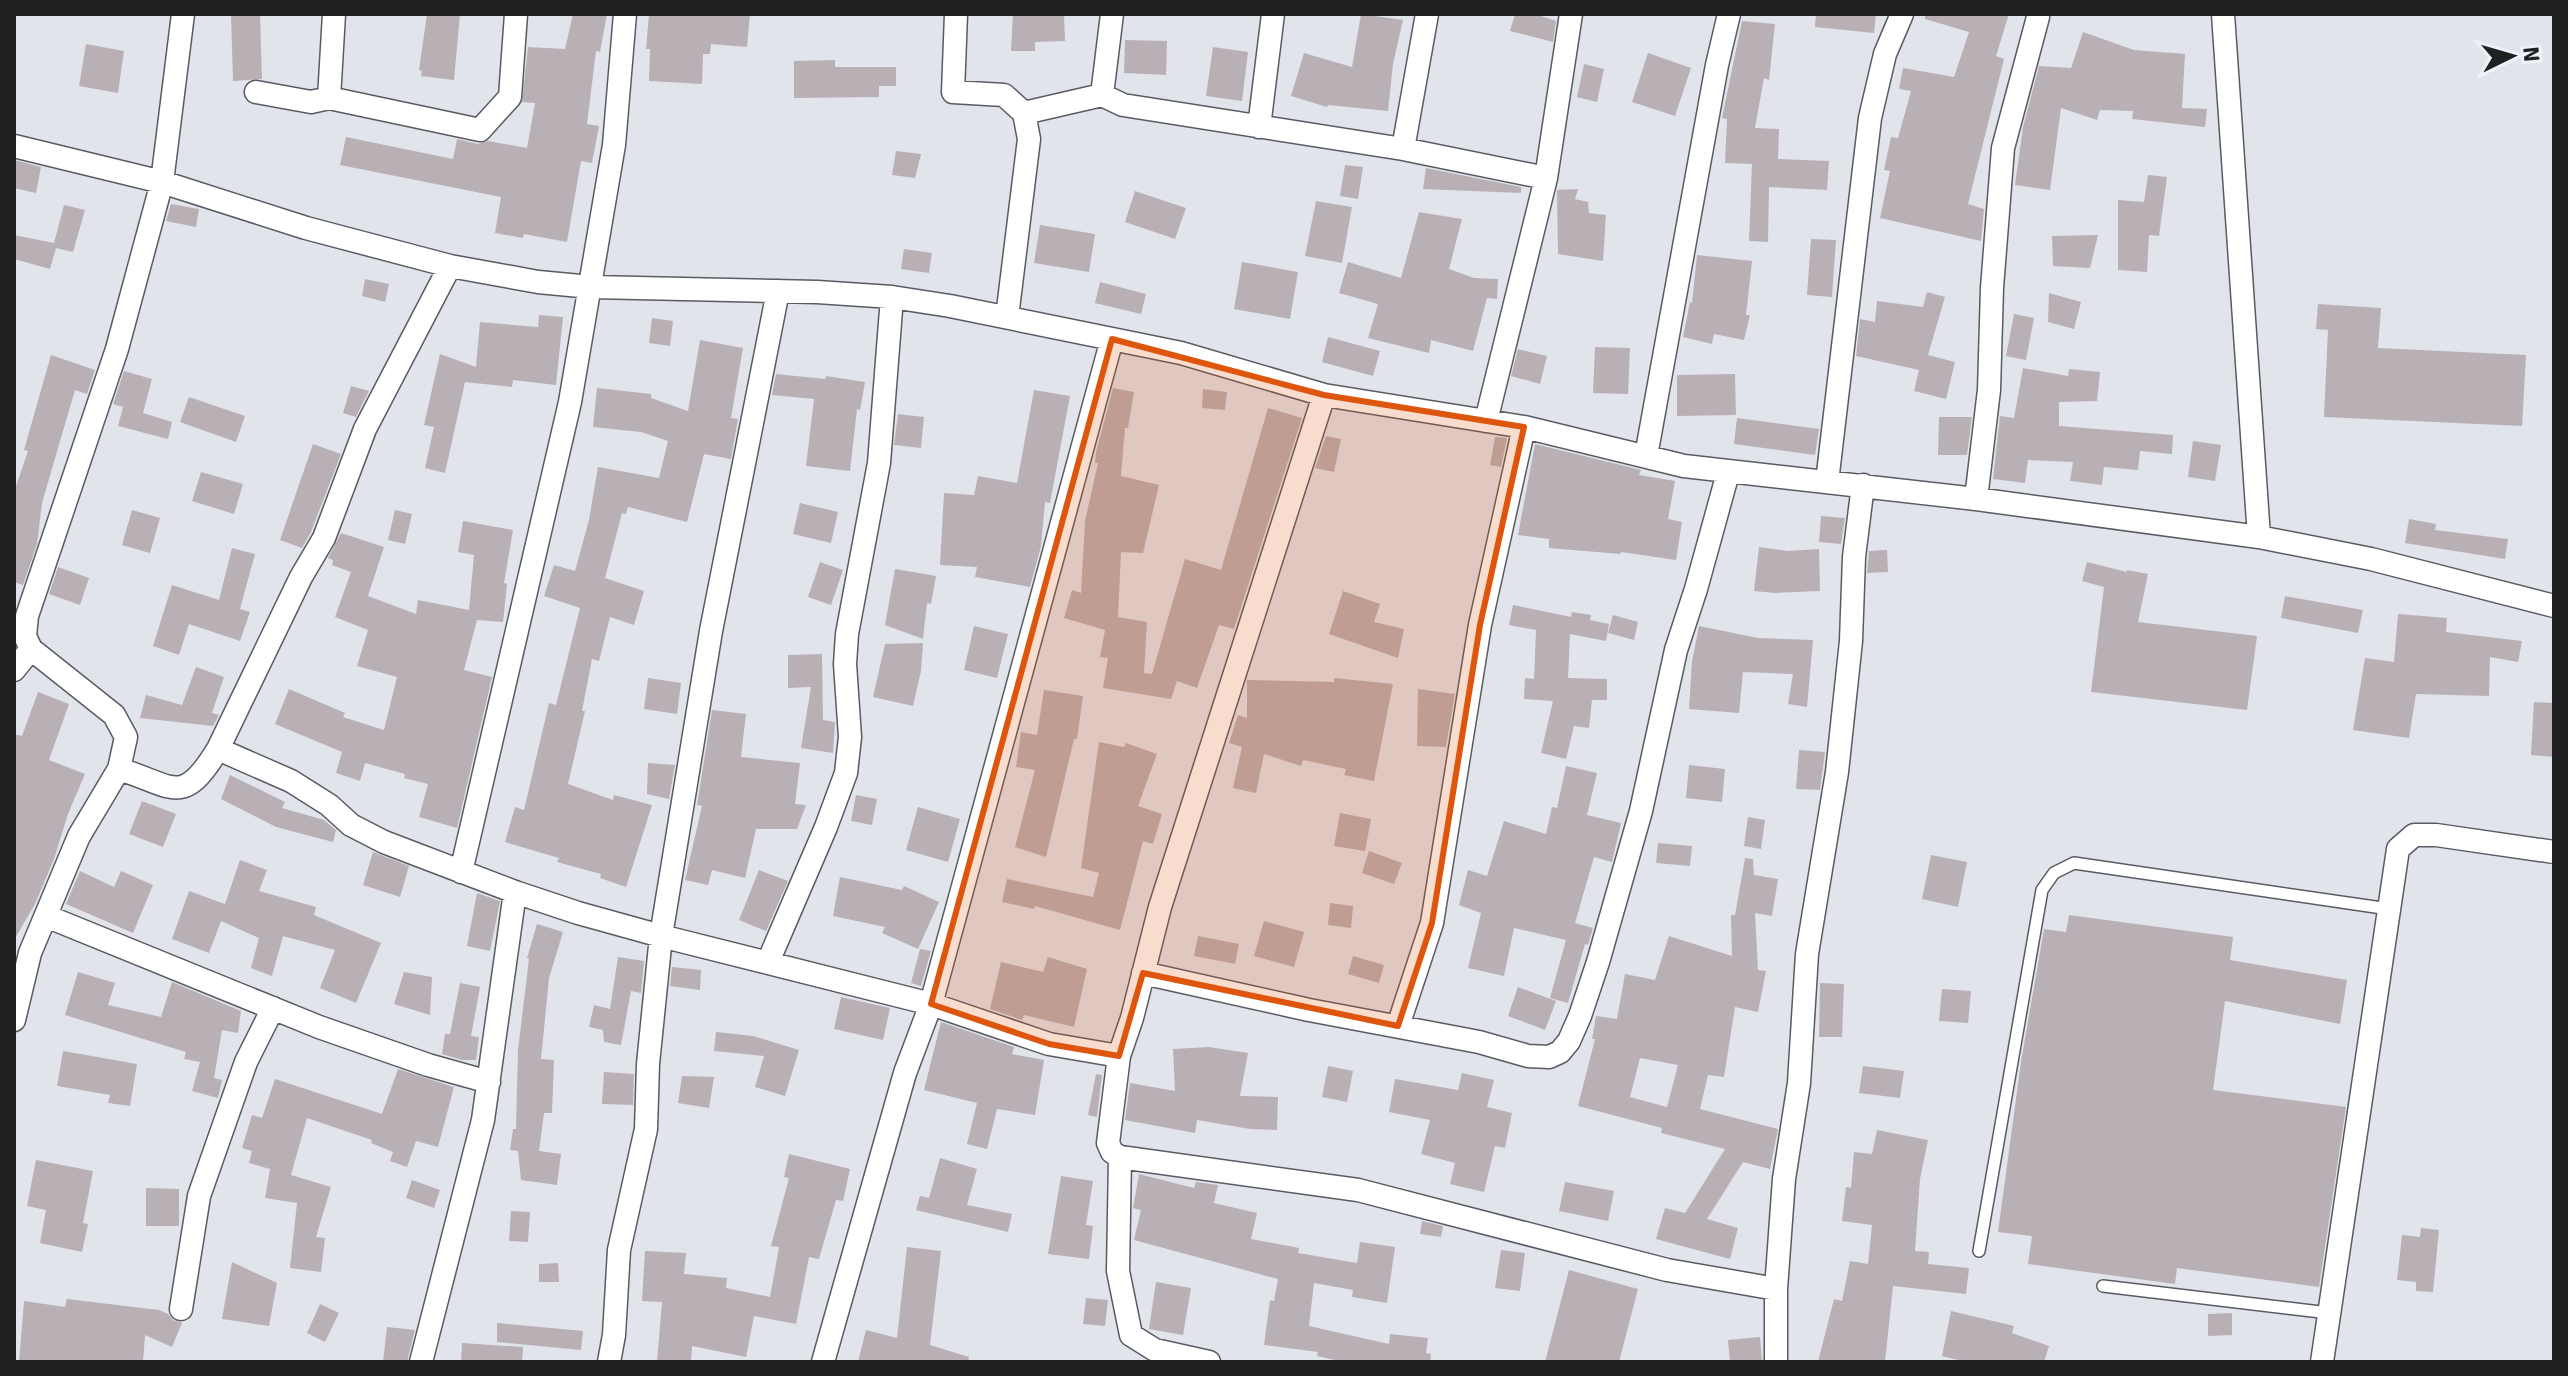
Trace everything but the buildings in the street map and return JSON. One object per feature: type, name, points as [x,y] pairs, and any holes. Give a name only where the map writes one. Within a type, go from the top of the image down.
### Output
[{"type":"street","points":[[14,1020],[30,953],[79,836],[119,769],[126,737],[114,715],[31,649],[25,636],[27,616],[117,349],[162,182],[183,14]]},
{"type":"street","points":[[329,98],[334,14]]},
{"type":"street","points":[[256,92],[311,102],[329,98],[480,130],[510,97],[516,14]]},
{"type":"street","points":[[461,872],[570,402],[614,145],[625,14]]},
{"type":"street","points":[[956,14],[953,92],[1004,95],[1024,113],[1029,139],[1007,317]]},
{"type":"street","points":[[1102,95],[1112,14]]},
{"type":"street","points":[[1259,127],[1273,14]]},
{"type":"street","points":[[1403,149],[1427,14]]},
{"type":"street","points":[[1486,421],[1546,178],[1571,14]]},
{"type":"street","points":[[1646,456],[1729,14]]},
{"type":"street","points":[[1827,482],[1870,118],[1885,54],[1902,14]]},
{"type":"street","points":[[2223,14],[2259,537]]},
{"type":"street","points":[[1976,499],[1989,390],[1992,288],[2003,148],[2038,17]]},
{"type":"street","points":[[1024,113],[1102,95],[1123,105],[1403,149],[1546,178]]},
{"type":"street","points":[[14,146],[162,182],[306,228],[450,266],[538,282],[591,287],[892,297],[1181,353],[1324,395],[1524,427],[1684,466],[1863,485],[2259,537],[2371,559],[2554,606]]},
{"type":"street","points":[[119,769],[173,788],[187,788],[203,774],[301,577],[324,538],[365,429],[450,266]]},
{"type":"street","points":[[609,1362],[614,1335],[619,1250],[646,1129],[648,1064],[661,936],[711,631],[778,291]]},
{"type":"street","points":[[768,962],[846,773],[850,737],[845,664],[847,634],[879,463],[892,297]]},
{"type":"street","points":[[823,1362],[905,1073],[931,1004],[1112,339]]},
{"type":"street","points":[[1324,395],[1160,907],[1119,1056],[1109,1115],[1108,1143],[1112,1152],[1120,1157],[1358,1190],[1667,1270],[1776,1289]]},
{"type":"street","points":[[1398,1026],[1432,923],[1480,625],[1524,427]]},
{"type":"street","points":[[1143,973],[1309,1010],[1479,1042],[1528,1056],[1549,1057],[1560,1052],[1569,1041],[1580,1016],[1598,962],[1641,811],[1676,650],[1728,473]]},
{"type":"street","points":[[1776,1362],[1776,1289],[1784,1179],[1799,1083],[1807,954],[1837,772],[1851,641],[1854,557],[1863,485]]},
{"type":"street","points":[[14,670],[31,649]]},
{"type":"street","points":[[218,749],[291,781],[329,805],[351,825],[515,892],[661,936],[931,1004],[1049,1044],[1119,1056]]},
{"type":"street","points":[[2322,1362],[2398,849],[2414,835],[2436,835],[2554,852]]},
{"type":"street","points":[[421,1362],[463,1201],[489,1082],[515,892]]},
{"type":"street","points":[[46,916],[378,1048],[489,1082]]},
{"type":"street","points":[[181,1309],[199,1196],[236,1088],[273,1008]]},
{"type":"street","points":[[1120,1157],[1118,1271],[1131,1335],[1155,1350],[1209,1362]]},
{"type":"lane","points":[[1979,1251],[2042,890],[2054,873],[2074,863],[2389,909]]},
{"type":"lane","points":[[2103,1286],[2329,1313]]},
{"type":"highlighted area","points":[[1112,339],[1324,395],[1524,427],[1480,625],[1432,923],[1398,1026],[1143,973],[1119,1056],[1049,1044],[931,1004]]}]
